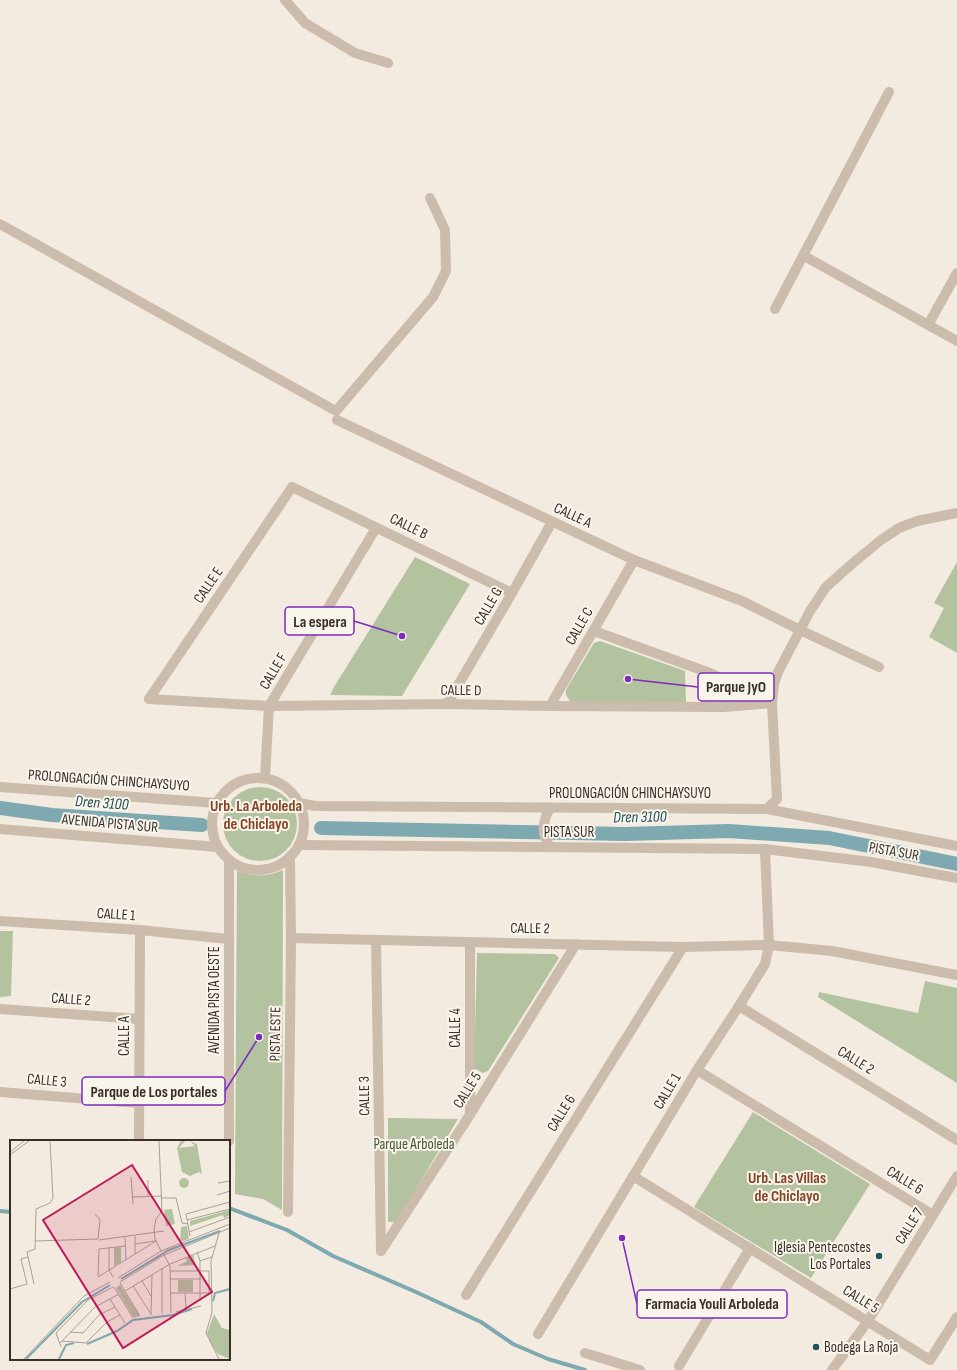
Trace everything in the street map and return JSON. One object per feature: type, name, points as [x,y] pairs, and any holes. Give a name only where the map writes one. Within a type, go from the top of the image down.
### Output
[{"type":"street","points":[[284,0],[305,23],[355,53],[388,62]]},
{"type":"street","points":[[775,309],[889,92]]},
{"type":"street","points":[[0,224],[336,411],[432,297],[446,271],[445,230],[430,198]]},
{"type":"street","points":[[804,256],[957,341]]},
{"type":"street","points":[[928,325],[957,273]]},
{"type":"street","name":"CALLE A","points":[[336,420],[634,560],[742,601],[879,667]]},
{"type":"street","name":"CALLE B","points":[[292,487],[512,594]]},
{"type":"street","name":"CALLE E","points":[[149,699],[292,487]]},
{"type":"street","points":[[767,809],[777,799],[769,703],[778,672],[810,611],[826,587],[881,540],[899,528],[917,521],[957,513]]},
{"type":"street","name":"CALLE G","points":[[447,704],[512,594],[552,522]]},
{"type":"street","name":"CALLE F","points":[[265,778],[269,706],[376,528]]},
{"type":"street","name":"CALLE C","points":[[550,706],[634,560]]},
{"type":"street","points":[[594,631],[710,672],[769,703]]},
{"type":"street","points":[[723,707],[730,691],[730,682]]},
{"type":"street","name":"CALLE D","points":[[149,699],[269,706],[447,704],[723,707],[769,703]]},
{"type":"street","points":[[250,778],[265,778],[278,783],[290,791],[299,803],[303,817],[303,831],[299,845],[290,856],[280,864],[267,869],[253,870],[240,866],[229,860],[218,847],[212,833],[212,817],[216,803],[225,791],[237,783],[250,778]]},
{"type":"street","name":"PROLONGACIÓN CHINCHAYSUYO","points":[[0,787],[216,803]]},
{"type":"street","name":"PROLONGACIÓN CHINCHAYSUYO","points":[[299,803],[315,806],[548,811],[767,809],[957,846]]},
{"type":"street","points":[[548,811],[544,833],[548,844]]},
{"type":"street","name":"AVENIDA PISTA SUR","points":[[0,829],[218,847]]},
{"type":"street","name":"PISTA SUR","points":[[299,845],[548,844],[765,849],[871,862],[957,878]]},
{"type":"street","name":"CALLE 1","points":[[538,1334],[697,1070],[765,964],[769,945],[765,849]]},
{"type":"street","name":"PISTA ESTE","points":[[288,1212],[291,938],[290,856]]},
{"type":"street","name":"AVENIDA PISTA OESTE","points":[[229,860],[229,1140]]},
{"type":"street","name":"CALLE 1","points":[[0,921],[140,930],[229,939]]},
{"type":"street","name":"CALLE A","points":[[139,1140],[140,930]]},
{"type":"street","name":"CALLE 2","points":[[291,938],[683,947],[769,945],[832,951],[957,975]]},
{"type":"street","name":"CALLE 3","points":[[376,940],[381,1251]]},
{"type":"street","name":"CALLE 4","points":[[470,942],[470,1114]]},
{"type":"street","name":"CALLE 5","points":[[381,1251],[470,1114],[576,944]]},
{"type":"street","name":"CALLE 6","points":[[466,1295],[683,947]]},
{"type":"street","name":"CALLE 2","points":[[739,1006],[957,1140]]},
{"type":"street","name":"CALLE 2","points":[[0,1009],[139,1019]]},
{"type":"street","name":"CALLE 6","points":[[697,1070],[933,1215]]},
{"type":"street","name":"CALLE 3","points":[[0,1092],[139,1103]]},
{"type":"street","name":"CALLE 5","points":[[633,1176],[930,1360],[957,1317]]},
{"type":"street","name":"CALLE 7","points":[[832,1370],[868,1321],[957,1176]]},
{"type":"street","points":[[679,1366],[750,1248]]},
{"type":"street","points":[[585,1353],[640,1370]]},
{"type":"green space","points":[[415,557],[470,584],[402,696],[330,695],[334,687]]},
{"type":"green space","points":[[957,562],[957,653],[929,637],[944,608],[934,603]]},
{"type":"green space","points":[[600,641],[685,671],[686,702],[571,702],[567,697],[566,690],[594,643]]},
{"type":"green space","points":[[260,787],[274,790],[286,798],[294,810],[297,824],[294,838],[286,850],[274,858],[260,861],[246,858],[234,850],[226,838],[223,824],[226,810],[234,798],[246,790]]},
{"type":"green space","points":[[283,870],[282,1210],[263,1199],[235,1194],[237,871],[265,875]]},
{"type":"green space","points":[[0,931],[13,931],[11,996],[0,997]]},
{"type":"green space","points":[[477,953],[555,954],[559,958],[488,1071],[483,1073],[474,1068]]},
{"type":"green space","points":[[925,981],[957,988],[957,1083],[818,997],[819,992],[918,1013]]},
{"type":"green space","points":[[753,1112],[870,1184],[811,1278],[694,1207]]},
{"type":"green space","name":"Parque Arboleda","points":[[388,1118],[458,1119],[396,1222],[388,1222]]},
{"type":"waterway","name":"Dren 3100","points":[[0,808],[52,815],[202,825]]},
{"type":"waterway","name":"Dren 3100","points":[[321,828],[625,834],[729,831],[829,838],[957,864]]},
{"type":"waterway","points":[[230,1208],[287,1230],[333,1256],[481,1322],[513,1344],[548,1359],[585,1370]]},
{"type":"waterway","points":[[0,1211],[10,1212]]},
{"type":"place","name":"La espera","points":[[402,636]]},
{"type":"place","name":"Parque JyO","points":[[628,679]]},
{"type":"place","name":"Parque de Los portales","points":[[259,1037]]},
{"type":"place","name":"Farmacia Youli Arboleda","points":[[622,1238]]},
{"type":"place","name":"Iglesia Pentecostes Los Portales","points":[[879,1256]]},
{"type":"place","name":"Bodega La Roja","points":[[816,1347]]},
{"type":"district","name":"Urb. La Arboleda de Chiclayo","points":[[256,814]]},
{"type":"district","name":"Urb. Las Villas de Chiclayo","points":[[787,1186]]}]
